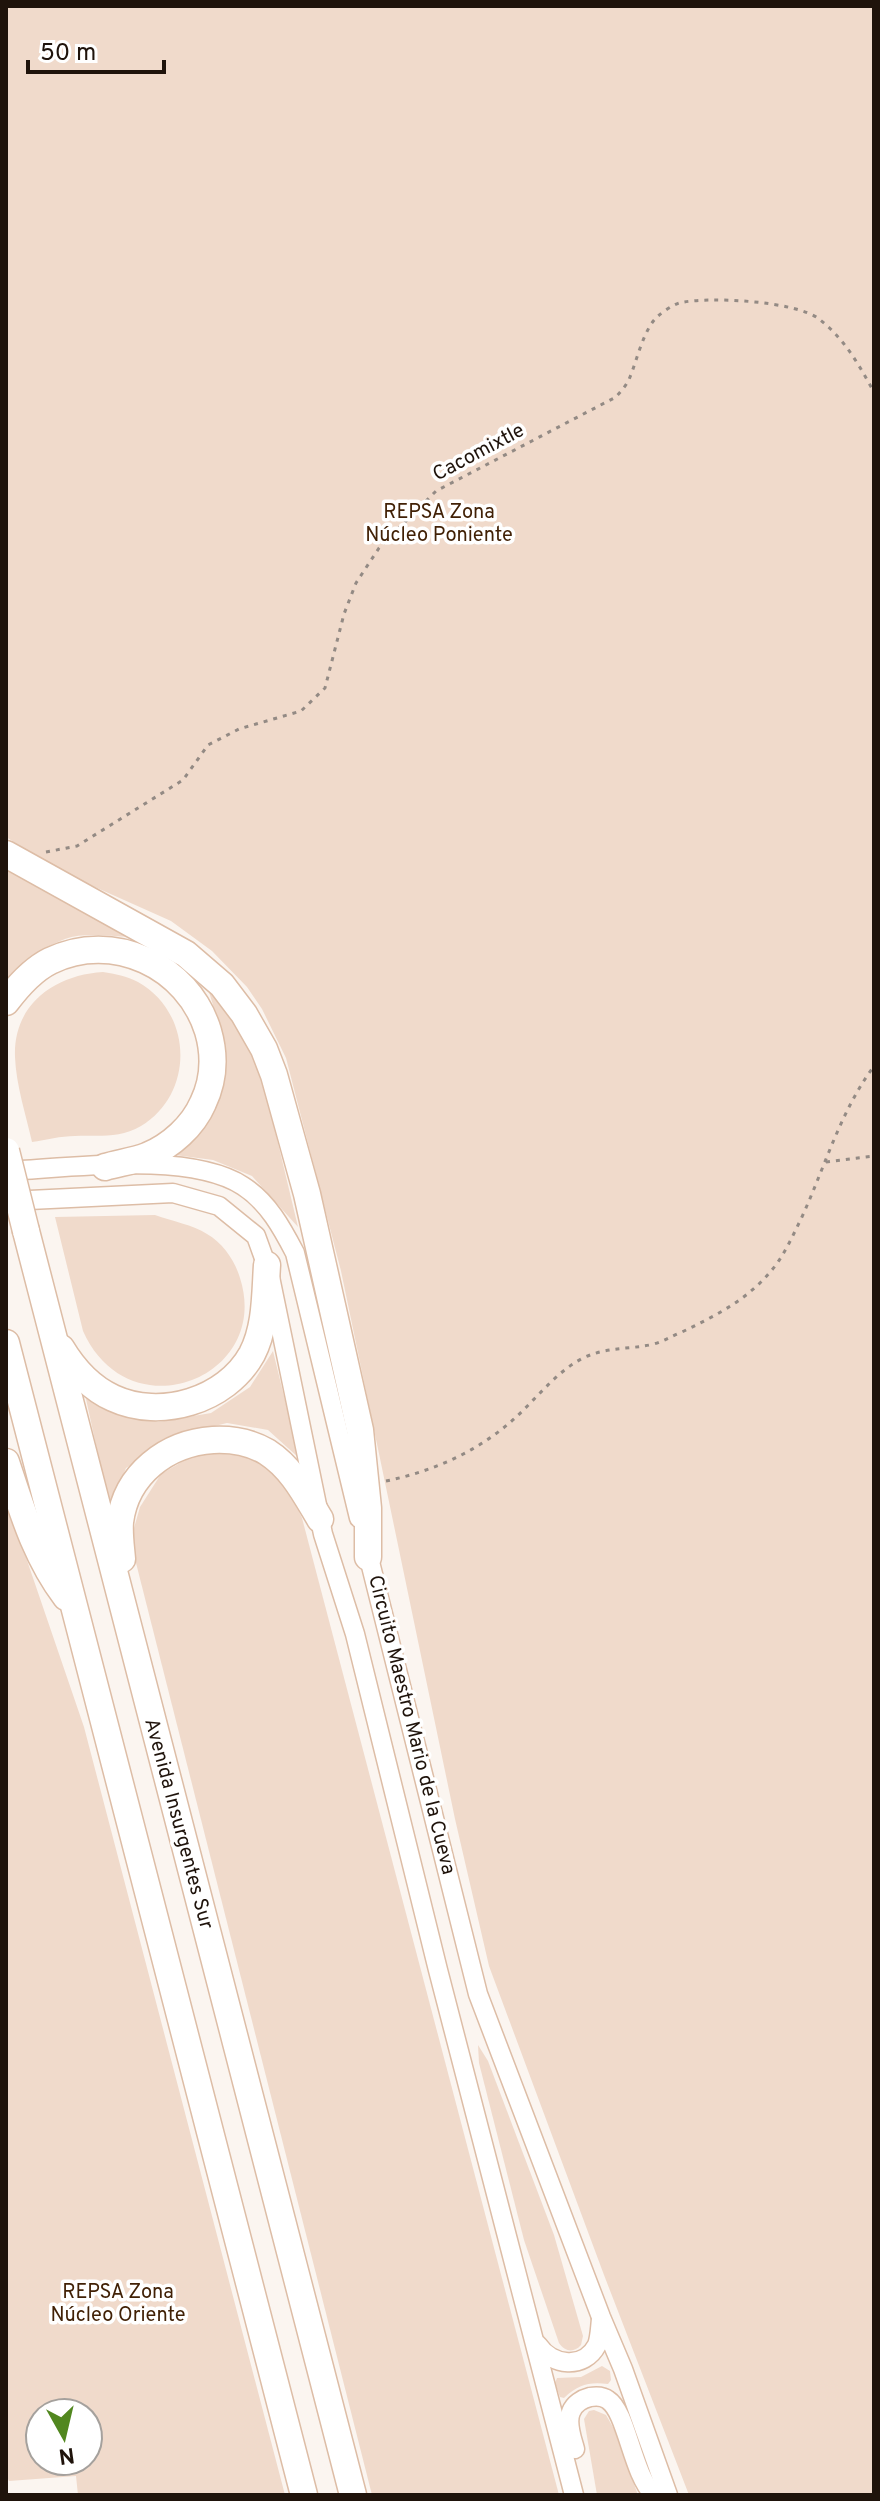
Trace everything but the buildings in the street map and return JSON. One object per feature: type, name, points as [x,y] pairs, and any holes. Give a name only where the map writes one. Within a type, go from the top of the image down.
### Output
[{"type":"main road","points":[[16,859],[186,954],[222,985],[254,1031],[274,1075],[307,1194],[360,1430],[367,1486],[368,1557]]},
{"type":"main road","points":[[6,1002],[21,983],[51,960],[76,952],[108,950],[139,957],[161,968],[183,986],[199,1009],[213,1060],[210,1086],[199,1112],[159,1150],[105,1167]]},
{"type":"main road","name":"Avenida Insurgentes Sur","points":[[6,1151],[353,2495]]},
{"type":"main road","points":[[49,1320],[68,1359],[105,1394],[143,1407],[180,1404],[207,1396],[227,1384],[245,1365],[253,1352],[264,1318],[267,1265]]},
{"type":"main road","points":[[6,1343],[304,2495]]},
{"type":"main road","points":[[131,1642],[120,1525],[130,1490],[145,1468],[155,1460],[176,1448],[198,1441],[235,1441],[256,1446],[292,1474],[320,1519]]},
{"type":"main road","points":[[6,1462],[38,1553],[55,1583],[76,1610]]},
{"type":"street","name":"Circuito Maestro Mario de la Cueva","points":[[6,1171],[184,1166],[218,1173],[244,1186],[265,1205],[282,1227],[295,1253],[478,1994],[623,2369],[668,2495]]},
{"type":"street","name":"Circuito Maestro Mario de la Cueva","points":[[6,1201],[173,1193],[219,1206],[256,1236],[267,1265],[320,1519],[355,1634],[574,2495]]},
{"type":"street","points":[[533,2336],[549,2358],[576,2362],[585,2358],[597,2344],[601,2317]]},
{"type":"street","points":[[586,2495],[569,2417],[578,2402],[594,2397],[607,2399],[617,2409],[641,2479],[654,2495]]},
{"type":"path","name":"Cacomixtle","points":[[16,859],[77,846],[183,780],[208,745],[239,729],[301,711],[325,688],[344,614],[356,583],[379,548],[436,491],[616,397],[629,381],[638,353],[656,318],[677,303],[724,299],[785,306],[815,316],[837,335],[874,392]]},
{"type":"path","points":[[367,1486],[426,1470],[471,1450],[513,1420],[559,1374],[585,1358],[614,1348],[653,1344],[668,1339],[715,1316],[745,1296],[766,1278],[784,1254],[847,1109],[874,1066]]},
{"type":"path","points":[[825,1162],[874,1156]]},
{"type":"green space","name":"REPSA Zona Núcleo Poniente","points":[[6,6],[874,6],[874,2495],[689,2495],[489,1966],[455,1819],[341,1271],[286,1058],[262,1009],[247,987],[212,951],[171,921],[86,883],[6,837]]},
{"type":"green space","points":[[6,866],[130,937],[88,935],[65,939],[41,952],[6,980]]},
{"type":"green space","points":[[103,972],[138,982],[156,996],[169,1013],[177,1032],[180,1053],[178,1074],[171,1094],[159,1112],[141,1126],[125,1133],[32,1142],[16,1068],[16,1038],[21,1022],[40,996],[54,986],[85,974]]},
{"type":"green space","points":[[205,979],[240,1029],[262,1076],[298,1227],[252,1176],[213,1160],[175,1155],[207,1119],[226,1065],[217,1018]]},
{"type":"green space","points":[[155,1215],[201,1231],[223,1247],[240,1278],[244,1313],[235,1343],[217,1366],[191,1381],[161,1386],[131,1380],[104,1362],[83,1331],[55,1217]]},
{"type":"green space","points":[[273,1351],[299,1458],[268,1430],[227,1423],[178,1435],[126,1468],[110,1509],[86,1399],[158,1422],[211,1413],[250,1387]]},
{"type":"green space","points":[[199,1452],[248,1456],[281,1474],[302,1518],[559,2495],[372,2495],[134,1555],[132,1535],[140,1507],[161,1474]]},
{"type":"green space","name":"REPSA Zona Núcleo Oriente","points":[[6,1499],[84,1727],[285,2495],[78,2495],[76,2477],[104,2477],[104,2397],[24,2397],[24,2477],[63,2477],[9,2481],[6,2475]]},
{"type":"green space","points":[[478,2045],[488,2061],[554,2235],[583,2336],[581,2345],[573,2350],[567,2350],[559,2343],[524,2240],[479,2063]]},
{"type":"green space","points":[[602,2366],[610,2371],[608,2384],[584,2385],[564,2398],[560,2397],[555,2383],[557,2378],[581,2377]]},
{"type":"green space","points":[[589,2411],[606,2415],[614,2429],[638,2495],[597,2495],[584,2419]]}]
